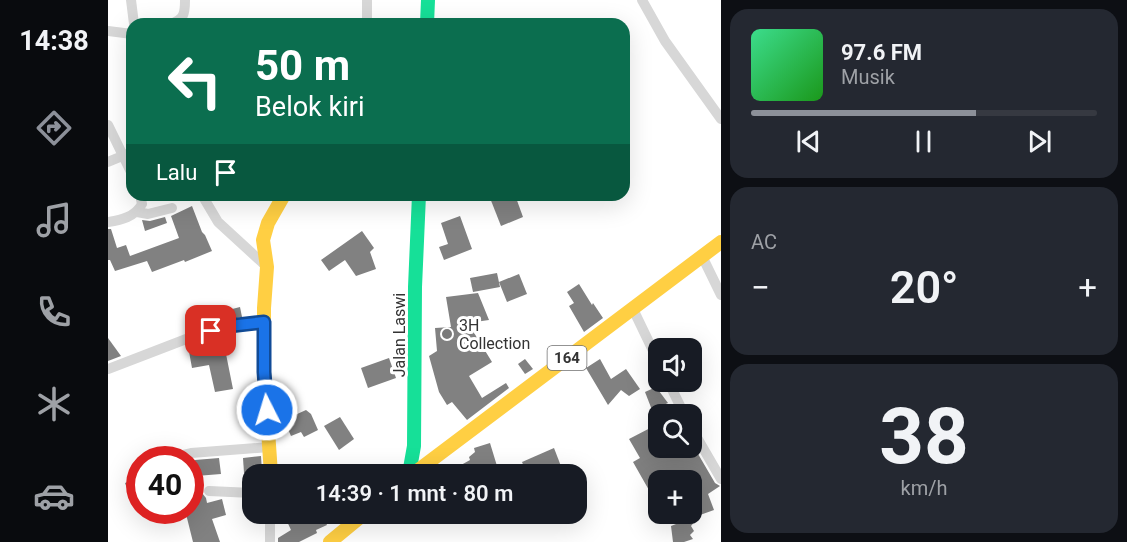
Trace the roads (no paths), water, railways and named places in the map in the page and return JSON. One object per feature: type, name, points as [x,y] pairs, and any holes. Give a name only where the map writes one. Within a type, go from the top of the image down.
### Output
[{"type":"street","points":[[131,0],[133,18]]},
{"type":"street","points":[[182,18],[185,14],[185,0]]},
{"type":"street","points":[[367,0],[367,18]]},
{"type":"street","points":[[427,18],[428,0]]},
{"type":"street","points":[[642,0],[664,40],[720,119]]},
{"type":"street","points":[[108,31],[126,33]]},
{"type":"street","points":[[108,125],[126,152]]},
{"type":"street","points":[[108,162],[126,154]]},
{"type":"street","points":[[108,222],[127,218],[137,212],[141,201]]},
{"type":"street","points":[[206,201],[218,222],[267,267]]},
{"type":"street","points":[[271,464],[264,372],[267,267],[263,240],[268,223],[281,201]]},
{"type":"street","name":"Jalan Laswi","points":[[412,464],[419,201]]},
{"type":"street","points":[[137,212],[148,214],[172,208]]},
{"type":"street","name":"164","points":[[424,464],[720,242]]},
{"type":"street","points":[[702,256],[720,295]]},
{"type":"street","points":[[633,309],[648,340]]},
{"type":"street","points":[[108,369],[194,336],[229,326],[264,322]]},
{"type":"street","points":[[204,452],[270,447]]},
{"type":"street","points":[[702,447],[720,479]]},
{"type":"street","points":[[209,491],[242,493]]},
{"type":"street","points":[[270,524],[270,542]]},
{"type":"street","points":[[330,542],[352,524]]},
{"type":"place","name":"3H Collection","points":[[447,334]]}]
